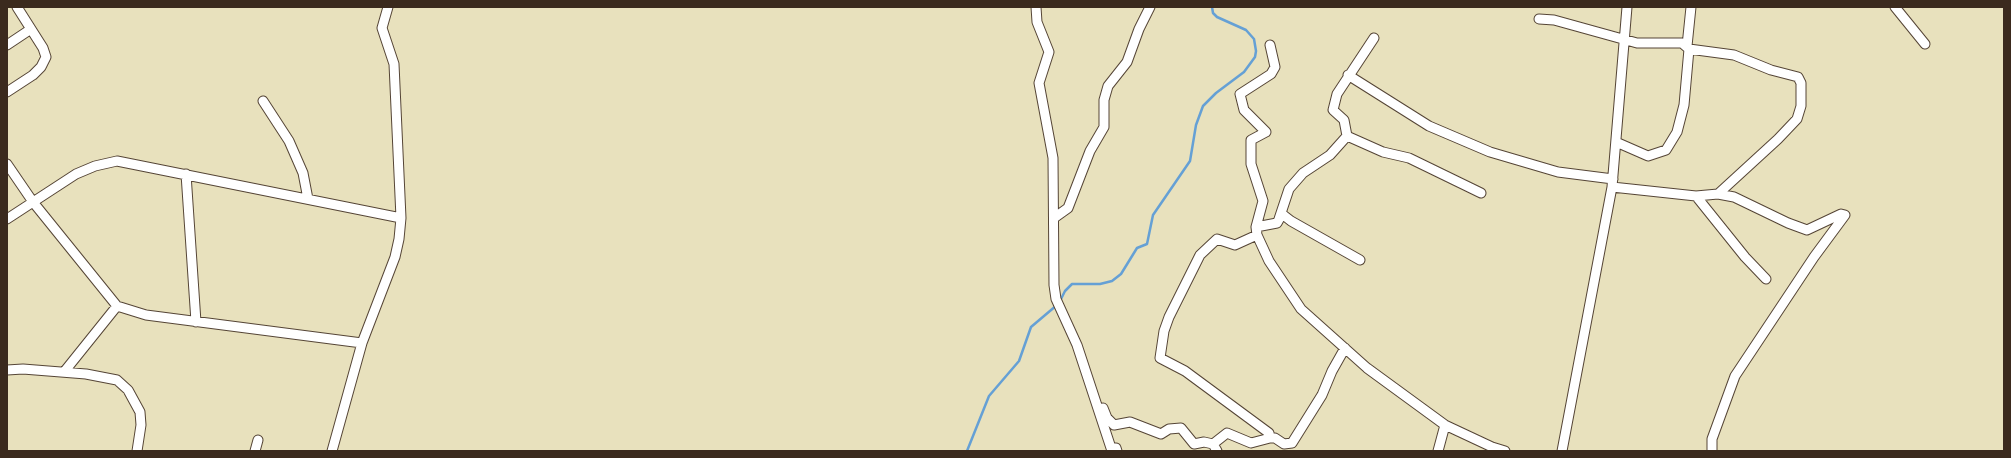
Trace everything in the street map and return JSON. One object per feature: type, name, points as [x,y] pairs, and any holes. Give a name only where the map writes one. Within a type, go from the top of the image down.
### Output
[{"type":"street","points":[[7,92],[33,75],[41,67],[46,57],[43,48],[32,28],[17,7]]},
{"type":"street","points":[[332,451],[362,343],[395,257],[399,239],[400,218],[394,64],[382,28],[388,7]]},
{"type":"street","points":[[1036,7],[1037,22],[1050,52],[1039,83],[1053,158],[1054,285],[1056,299],[1077,345],[1110,448],[1116,448],[1117,451]]},
{"type":"street","points":[[1054,218],[1068,208],[1090,151],[1104,127],[1104,100],[1108,86],[1127,62],[1139,29],[1150,7]]},
{"type":"street","points":[[1562,451],[1613,183],[1627,7]]},
{"type":"street","points":[[1616,142],[1648,156],[1666,150],[1677,132],[1684,105],[1691,7]]},
{"type":"street","points":[[1895,7],[1925,44]]},
{"type":"street","points":[[1539,19],[1554,20],[1637,43],[1682,43],[1688,47],[1734,55],[1770,70],[1798,77],[1801,83],[1801,106],[1797,119],[1778,139],[1718,194]]},
{"type":"street","points":[[7,45],[32,28]]},
{"type":"street","points":[[1347,136],[1344,120],[1334,110],[1336,94],[1374,38]]},
{"type":"street","points":[[1270,45],[1275,67],[1266,78],[1240,94],[1244,110],[1266,132],[1251,140],[1251,164],[1263,201],[1257,231],[1269,261],[1301,308],[1367,368],[1445,425],[1492,447],[1505,451]]},
{"type":"street","points":[[1348,76],[1429,126],[1490,152],[1558,172],[1613,183],[1696,196],[1718,194],[1734,197],[1788,223],[1807,230],[1841,214],[1845,216],[1814,257],[1735,376],[1712,439],[1712,451]]},
{"type":"street","points":[[263,101],[289,141],[303,173],[308,199]]},
{"type":"street","points":[[1347,136],[1383,152],[1409,158],[1481,193]]},
{"type":"street","points":[[1277,223],[1289,189],[1303,173],[1330,155],[1347,136]]},
{"type":"street","points":[[7,219],[76,174],[95,166],[117,161],[400,218]]},
{"type":"street","points":[[7,164],[33,202],[117,306],[146,315],[362,343]]},
{"type":"street","points":[[186,174],[196,322]]},
{"type":"street","points":[[1696,196],[1745,257],[1766,279]]},
{"type":"street","points":[[1270,438],[1269,433],[1185,371],[1160,358],[1164,331],[1169,317],[1200,255],[1218,239],[1235,245],[1257,231],[1277,223],[1282,214],[1290,221],[1360,260]]},
{"type":"street","points":[[64,372],[117,306]]},
{"type":"street","points":[[1188,451],[1194,444],[1204,442],[1215,448],[1228,433],[1251,443],[1270,438],[1289,444],[1297,438],[1322,395],[1345,348]]},
{"type":"street","points":[[7,370],[23,369],[64,372],[117,380],[128,390],[140,412],[141,425],[137,451]]},
{"type":"street","points":[[1090,386],[1100,399],[1107,418],[1114,425],[1130,422],[1161,434],[1169,430],[1181,428],[1194,444]]},
{"type":"street","points":[[1438,451],[1445,425]]},
{"type":"street","points":[[255,451],[258,440]]},
{"type":"waterway","points":[[1060,301],[1065,291],[1072,284],[1100,284],[1112,281],[1121,274],[1137,248],[1147,244],[1153,215],[1190,161],[1196,125],[1203,106],[1216,93],[1244,72],[1255,57],[1256,51],[1254,39],[1246,30],[1217,17],[1213,13],[1212,7]]},
{"type":"waterway","points":[[967,451],[989,396],[1019,361],[1031,327],[1057,305]]}]
